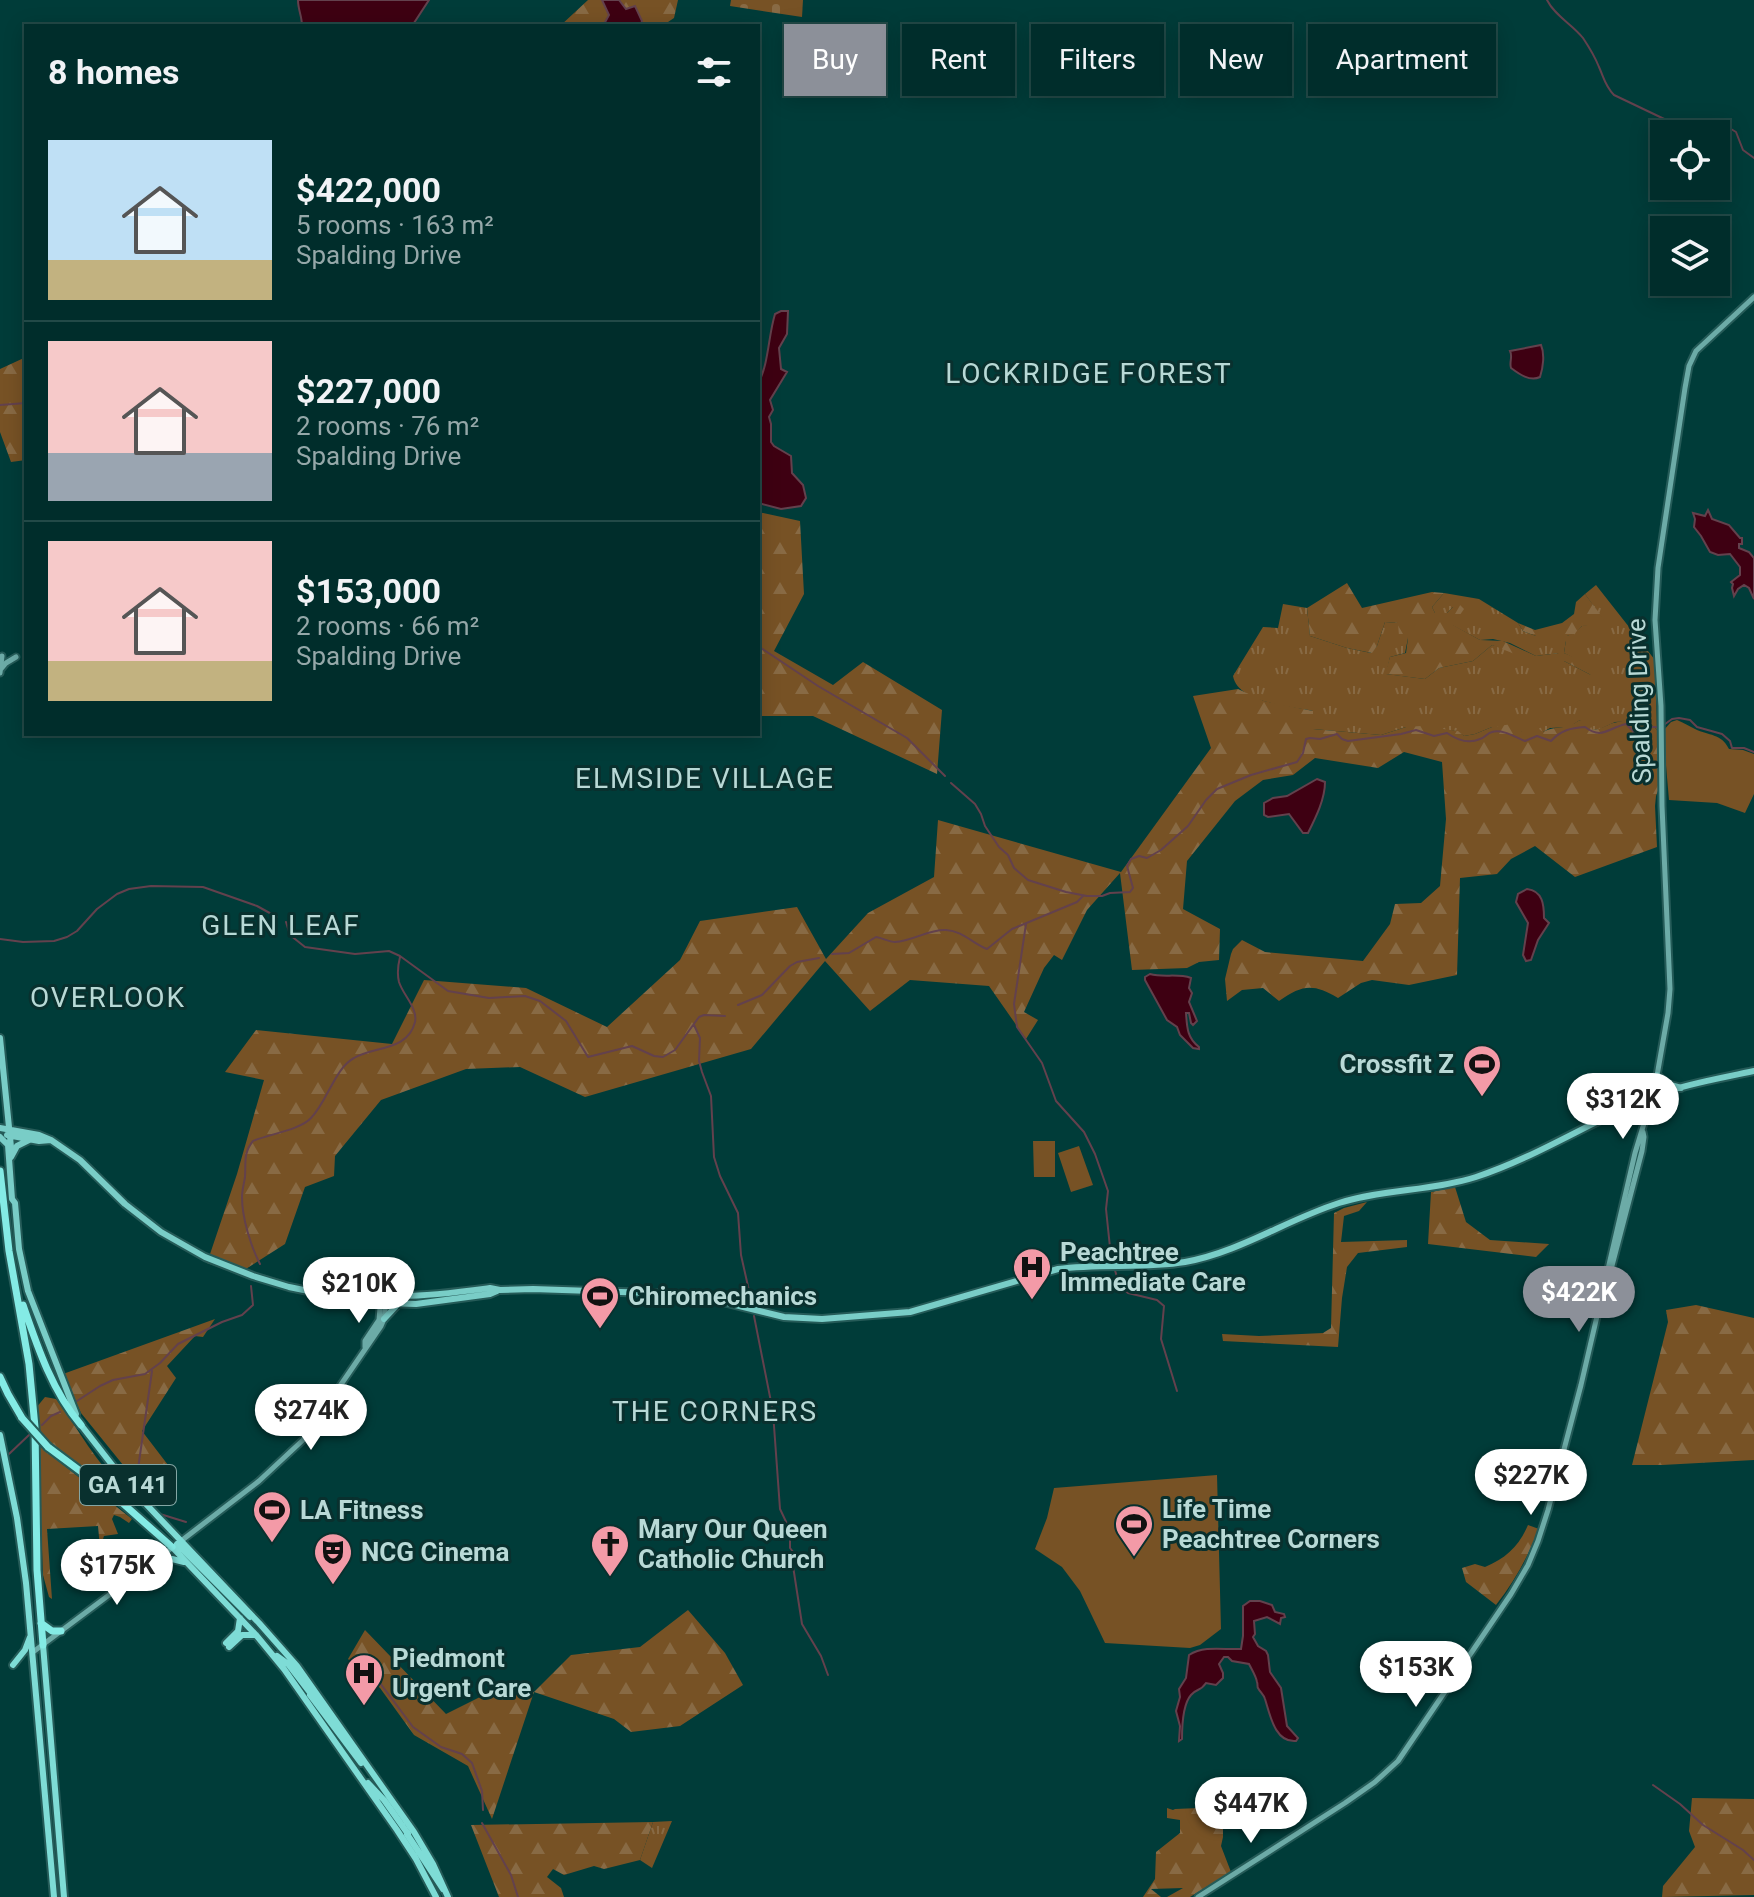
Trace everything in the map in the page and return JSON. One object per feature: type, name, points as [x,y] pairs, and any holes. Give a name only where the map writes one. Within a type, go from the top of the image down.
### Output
[{"type":"highway","name":"GA 141","points":[[0,1171],[14,1280],[30,1329],[52,1379],[70,1410],[177,1544],[259,1623],[297,1666],[419,1839],[446,1894]]},
{"type":"highway","points":[[14,1280],[29,1364],[35,1427],[37,1570],[64,1897]]},
{"type":"highway","name":"GA 141","points":[[0,1377],[22,1418],[48,1447],[177,1544],[187,1564],[271,1652],[362,1778],[416,1859],[436,1897]]},
{"type":"highway","points":[[0,1435],[17,1518],[31,1633],[54,1897]]},
{"type":"highway","points":[[156,1560],[172,1559],[187,1564]]},
{"type":"highway","points":[[240,1618],[238,1631],[227,1645],[242,1635],[256,1635]]},
{"type":"highway","points":[[41,1623],[52,1631],[61,1631]]},
{"type":"highway","points":[[13,1665],[25,1650],[31,1633]]},
{"type":"highway","points":[[271,1652],[288,1664],[372,1773]]},
{"type":"highway","points":[[362,1778],[380,1795],[446,1894]]},
{"type":"main road","name":"Spalding Drive","points":[[1198,1897],[1375,1782],[1398,1761],[1511,1594],[1538,1541],[1551,1502],[1599,1313],[1635,1153],[1652,1097],[1668,1013],[1670,989],[1656,582],[1689,366],[1700,347],[1754,297]]},
{"type":"main road","points":[[0,671],[2,656]]},
{"type":"main road","points":[[0,671],[16,657]]},
{"type":"main road","points":[[0,1038],[7,1105],[4,1132],[11,1157],[21,1258],[31,1301],[81,1425]]},
{"type":"main road","points":[[384,1300],[490,1288],[543,1289],[680,1294],[797,1318],[910,1312],[1058,1269],[1170,1264],[1208,1257],[1338,1204],[1484,1174],[1652,1097],[1754,1071]]},
{"type":"main road","points":[[1657,1075],[1667,1084],[1681,1088]]},
{"type":"main road","points":[[1630,1107],[1641,1111],[1646,1119]]},
{"type":"main road","points":[[5,1115],[18,1126],[41,1132],[80,1160],[135,1212],[187,1248],[253,1276],[333,1296],[342,1293],[398,1304],[446,1301],[500,1290]]},
{"type":"main road","points":[[4,1132],[51,1140]]},
{"type":"main road","points":[[4,1132],[39,1135],[51,1140]]},
{"type":"main road","points":[[4,1132],[15,1203]]},
{"type":"main road","points":[[11,1157],[17,1146],[32,1139]]},
{"type":"main road","points":[[384,1300],[384,1319]]},
{"type":"main road","points":[[365,1348],[365,1341],[379,1320],[384,1300]]},
{"type":"main road","points":[[33,1652],[259,1481],[303,1440],[384,1319],[398,1304]]},
{"type":"green space","points":[[588,0],[678,0],[674,18],[665,24],[562,24]]},
{"type":"green space","points":[[731,0],[803,0],[802,17],[730,6]]},
{"type":"green space","points":[[24,358],[24,460],[11,462],[0,432],[0,369]]},
{"type":"green space","points":[[760,512],[800,521],[804,594],[774,651],[833,685],[863,662],[942,710],[937,774],[813,716],[760,716]]},
{"type":"green space","points":[[1347,583],[1362,608],[1432,592],[1444,593],[1432,607],[1435,613],[1447,613],[1460,605],[1464,609],[1453,625],[1480,640],[1503,641],[1536,656],[1559,653],[1562,639],[1566,640],[1564,653],[1593,665],[1594,670],[1591,675],[1564,661],[1535,662],[1492,645],[1473,661],[1439,668],[1425,679],[1385,674],[1390,657],[1406,653],[1408,638],[1399,636],[1398,623],[1385,622],[1372,653],[1310,636],[1307,608]]},
{"type":"green space","points":[[1596,585],[1655,660],[1657,730],[1647,720],[1615,722],[1593,730],[1580,720],[1569,727],[1550,728],[1543,732],[1492,727],[1464,736],[1457,731],[1406,727],[1381,735],[1313,729],[1313,711],[1254,698],[1237,685],[1233,676],[1263,627],[1278,628],[1283,604],[1307,608],[1310,636],[1371,653],[1377,646],[1385,622],[1399,623],[1408,638],[1405,653],[1390,657],[1386,674],[1425,679],[1439,668],[1473,661],[1492,645],[1551,661],[1564,661],[1591,675],[1574,658],[1564,653],[1566,640],[1560,653],[1536,656],[1510,643],[1480,640],[1452,625],[1453,607],[1447,613],[1435,613],[1432,607],[1444,593],[1479,599],[1518,623],[1523,631],[1536,636],[1567,636],[1582,626],[1605,622],[1585,594]]},
{"type":"green space","points":[[1585,594],[1606,622],[1604,625],[1582,626],[1567,636],[1536,636],[1523,631],[1518,623],[1535,630],[1562,623],[1574,614],[1576,602]]},
{"type":"green space","points":[[1238,689],[1264,701],[1313,711],[1313,729],[1381,735],[1421,726],[1458,731],[1464,736],[1512,724],[1522,732],[1536,727],[1543,732],[1580,720],[1588,722],[1593,730],[1621,721],[1647,720],[1657,730],[1657,847],[1575,877],[1535,846],[1511,859],[1497,874],[1460,878],[1457,975],[1409,985],[1372,980],[1361,983],[1338,998],[1308,988],[1279,1001],[1263,988],[1242,990],[1227,1001],[1225,979],[1231,954],[1242,940],[1265,952],[1363,961],[1390,924],[1395,904],[1421,903],[1440,886],[1446,819],[1442,762],[1404,752],[1378,768],[1315,758],[1293,775],[1263,780],[1235,801],[1187,861],[1183,909],[1220,929],[1219,960],[1199,962],[1187,968],[1132,970],[1120,873],[1087,910],[1062,960],[1054,955],[1044,968],[1024,1012],[1038,1020],[1026,1039],[989,986],[910,980],[870,1011],[825,961],[751,1049],[585,1097],[520,1067],[466,1069],[381,1100],[335,1156],[334,1176],[305,1187],[285,1244],[238,1274],[207,1263],[264,1080],[225,1072],[256,1030],[392,1044],[424,980],[526,988],[607,1027],[680,960],[700,921],[797,907],[826,959],[868,913],[934,877],[938,820],[1121,872],[1211,748],[1193,696]]},
{"type":"green space","points":[[1677,720],[1718,737],[1729,749],[1754,754],[1754,794],[1745,813],[1717,803],[1669,800],[1663,731]]},
{"type":"green space","points":[[1033,1141],[1055,1141],[1055,1177],[1034,1177]]},
{"type":"green space","points":[[1079,1146],[1093,1185],[1071,1192],[1058,1153]]},
{"type":"green space","points":[[1455,1187],[1466,1222],[1490,1240],[1549,1244],[1536,1257],[1428,1244],[1431,1192]]},
{"type":"green space","points":[[1367,1202],[1359,1211],[1344,1216],[1341,1242],[1407,1240],[1407,1247],[1358,1253],[1347,1267],[1338,1347],[1223,1341],[1222,1334],[1323,1333],[1331,1328],[1334,1213]]},
{"type":"green space","points":[[1696,1305],[1754,1318],[1754,1460],[1632,1465],[1668,1322],[1666,1310]]},
{"type":"green space","points":[[215,1319],[203,1337],[195,1336],[167,1366],[176,1378],[142,1431],[168,1465],[153,1502],[81,1413],[63,1374]]},
{"type":"green space","points":[[45,1397],[56,1399],[96,1457],[124,1489],[114,1489],[71,1461],[38,1432],[36,1408]]},
{"type":"green space","points":[[38,1445],[132,1519],[129,1523],[114,1515],[112,1519],[118,1534],[104,1536],[100,1548],[98,1526],[47,1529],[52,1599],[43,1575]]},
{"type":"green space","name":"Life Time Peachtree Corners","points":[[1217,1475],[1221,1629],[1200,1645],[1190,1648],[1105,1643],[1080,1591],[1062,1567],[1035,1549],[1054,1488]]},
{"type":"green space","points":[[1528,1525],[1539,1529],[1520,1568],[1496,1605],[1466,1582],[1462,1568],[1475,1564],[1485,1567],[1499,1560],[1516,1545]]},
{"type":"green space","points":[[688,1610],[725,1653],[743,1685],[680,1726],[631,1732],[614,1719],[534,1692],[571,1655],[640,1647]]},
{"type":"green space","points":[[365,1630],[446,1714],[506,1684],[534,1692],[492,1819],[468,1766],[414,1735],[380,1688],[348,1659]]},
{"type":"green space","points":[[1692,1798],[1754,1799],[1754,1895],[1662,1897],[1663,1886],[1695,1847],[1689,1831]]},
{"type":"green space","points":[[1223,1807],[1221,1846],[1231,1872],[1190,1897],[1167,1897],[1183,1888],[1151,1889],[1161,1897],[1143,1897],[1155,1879],[1156,1852],[1180,1833],[1180,1820],[1167,1818],[1167,1808]]},
{"type":"green space","points":[[672,1821],[652,1868],[640,1860],[653,1822]]},
{"type":"green space","points":[[653,1822],[640,1860],[604,1869],[594,1866],[564,1875],[553,1869],[547,1877],[561,1888],[564,1897],[499,1897],[471,1825]]},
{"type":"shaded area","points":[[298,0],[429,0],[413,24],[302,24]]},
{"type":"shaded area","points":[[602,0],[619,0],[626,9],[635,6],[642,21],[641,24],[604,24],[609,15]]},
{"type":"shaded area","points":[[788,311],[787,334],[779,348],[781,369],[787,372],[770,400],[773,410],[769,417],[771,442],[791,456],[792,473],[803,485],[806,498],[801,506],[781,509],[760,504],[760,378],[775,314]]},
{"type":"shaded area","points":[[1541,345],[1543,361],[1540,377],[1529,378],[1511,368],[1510,351]]},
{"type":"shaded area","points":[[1708,510],[1712,519],[1729,525],[1742,538],[1739,548],[1754,558],[1754,599],[1744,585],[1734,596],[1731,582],[1740,575],[1740,567],[1730,554],[1710,552],[1694,527],[1693,513],[1705,516]]},
{"type":"shaded area","points":[[1317,779],[1325,782],[1325,788],[1308,833],[1303,833],[1289,814],[1264,815],[1264,803],[1287,796]]},
{"type":"shaded area","points":[[1527,889],[1539,896],[1544,918],[1549,923],[1538,940],[1531,960],[1526,961],[1523,955],[1528,923],[1516,902],[1518,894]]},
{"type":"shaded area","points":[[1150,974],[1191,978],[1189,1002],[1197,1021],[1193,1025],[1189,1013],[1186,1013],[1187,1023],[1190,1036],[1199,1049],[1193,1048],[1180,1035],[1177,1027],[1167,1020],[1145,980]]},
{"type":"shaded area","points":[[1250,1601],[1272,1605],[1275,1612],[1284,1614],[1280,1624],[1267,1617],[1254,1621],[1253,1637],[1268,1655],[1270,1672],[1281,1688],[1287,1726],[1298,1738],[1296,1741],[1289,1740],[1278,1733],[1249,1664],[1224,1657],[1219,1664],[1223,1678],[1216,1685],[1206,1683],[1188,1699],[1182,1739],[1179,1741],[1180,1726],[1176,1711],[1189,1655],[1208,1649],[1241,1649],[1243,1606]]},
{"type":"waterway","points":[[1547,0],[1554,11],[1583,38],[1614,95],[1681,127],[1731,129],[1736,132],[1743,150],[1754,158]]},
{"type":"waterway","points":[[0,405],[24,403]]},
{"type":"waterway","points":[[760,647],[818,686],[907,738],[945,776]]},
{"type":"waterway","points":[[951,783],[975,804],[999,847],[1008,855],[1014,868],[1028,880],[1066,892],[1102,896],[1130,892],[1133,888],[1127,866],[1131,859],[1139,856],[1147,858],[1161,850],[1188,826],[1217,789],[1297,762],[1306,739],[1310,738],[1320,739],[1337,734],[1348,741],[1416,730],[1434,736],[1447,733],[1467,741],[1496,731],[1525,741],[1537,736],[1551,741],[1571,729],[1585,727],[1601,733],[1626,724],[1640,735],[1652,727],[1661,727],[1679,718],[1722,734],[1730,741],[1732,748],[1754,752]]},
{"type":"waterway","points":[[0,939],[23,942],[54,941],[67,937],[117,894],[151,886],[203,887],[257,906],[277,917]]},
{"type":"waterway","points":[[832,954],[849,953],[876,937],[895,942],[940,930],[958,933],[987,949],[1012,929],[1077,902],[1083,896]]},
{"type":"waterway","points":[[286,922],[290,935],[305,947],[355,954],[389,951],[448,991],[489,998],[525,996],[540,1001],[566,1021],[588,1057],[632,1046],[663,1057],[675,1050],[699,1017],[725,1016]]},
{"type":"waterway","points":[[1026,924],[1014,1004],[1017,1027],[1042,1063],[1056,1101],[1084,1132],[1095,1154],[1108,1191],[1106,1209],[1111,1257],[1120,1287],[1128,1293],[1157,1300],[1164,1306],[1161,1339],[1177,1391]]},
{"type":"waterway","points":[[260,1264],[242,1205],[248,1150],[253,1141],[292,1129],[311,1118],[347,1063],[362,1054],[398,1043],[411,1031],[415,1017],[399,982],[400,957]]},
{"type":"waterway","points":[[738,1005],[762,995],[790,966],[819,958]]},
{"type":"waterway","points":[[694,1025],[700,1038],[699,1061],[711,1096],[714,1157],[738,1213],[741,1255],[752,1304]]},
{"type":"waterway","points":[[77,1401],[113,1380],[145,1374],[178,1344],[242,1315],[253,1305],[251,1286]]},
{"type":"waterway","points":[[754,1316],[773,1412],[780,1509],[790,1530],[802,1624],[828,1675]]},
{"type":"waterway","points":[[147,1501],[138,1478],[138,1469],[152,1371]]},
{"type":"waterway","points":[[42,1425],[60,1412]]},
{"type":"waterway","points":[[9,1454],[29,1435]]},
{"type":"waterway","points":[[160,1514],[186,1522]]},
{"type":"waterway","points":[[357,1659],[365,1672],[377,1679],[413,1727],[441,1747],[462,1754],[472,1763],[482,1791],[483,1810]]},
{"type":"waterway","points":[[1653,1785],[1754,1860]]},
{"type":"waterway","points":[[482,1823],[511,1875],[518,1897]]},
{"type":"place","name":"Crossfit Z","points":[[1482,1098]]},
{"type":"place","name":"Peachtree Immediate Care","points":[[1032,1301]]},
{"type":"place","name":"Chiromechanics","points":[[600,1330]]},
{"type":"place","name":"LA Fitness","points":[[272,1544]]},
{"type":"place","name":"Life Time Peachtree Corners","points":[[1134,1558]]},
{"type":"place","name":"Mary Our Queen Catholic Church","points":[[610,1578]]},
{"type":"place","name":"NCG Cinema","points":[[333,1586]]},
{"type":"place","name":"Piedmont Urgent Care","points":[[364,1707]]},
{"type":"district","name":"LOCKRIDGE FOREST","points":[[1089,373]]},
{"type":"district","name":"ELMSIDE VILLAGE","points":[[705,778]]},
{"type":"district","name":"GLEN LEAF","points":[[281,925]]},
{"type":"district","name":"OVERLOOK","points":[[108,997]]},
{"type":"district","name":"THE CORNERS","points":[[715,1411]]}]
